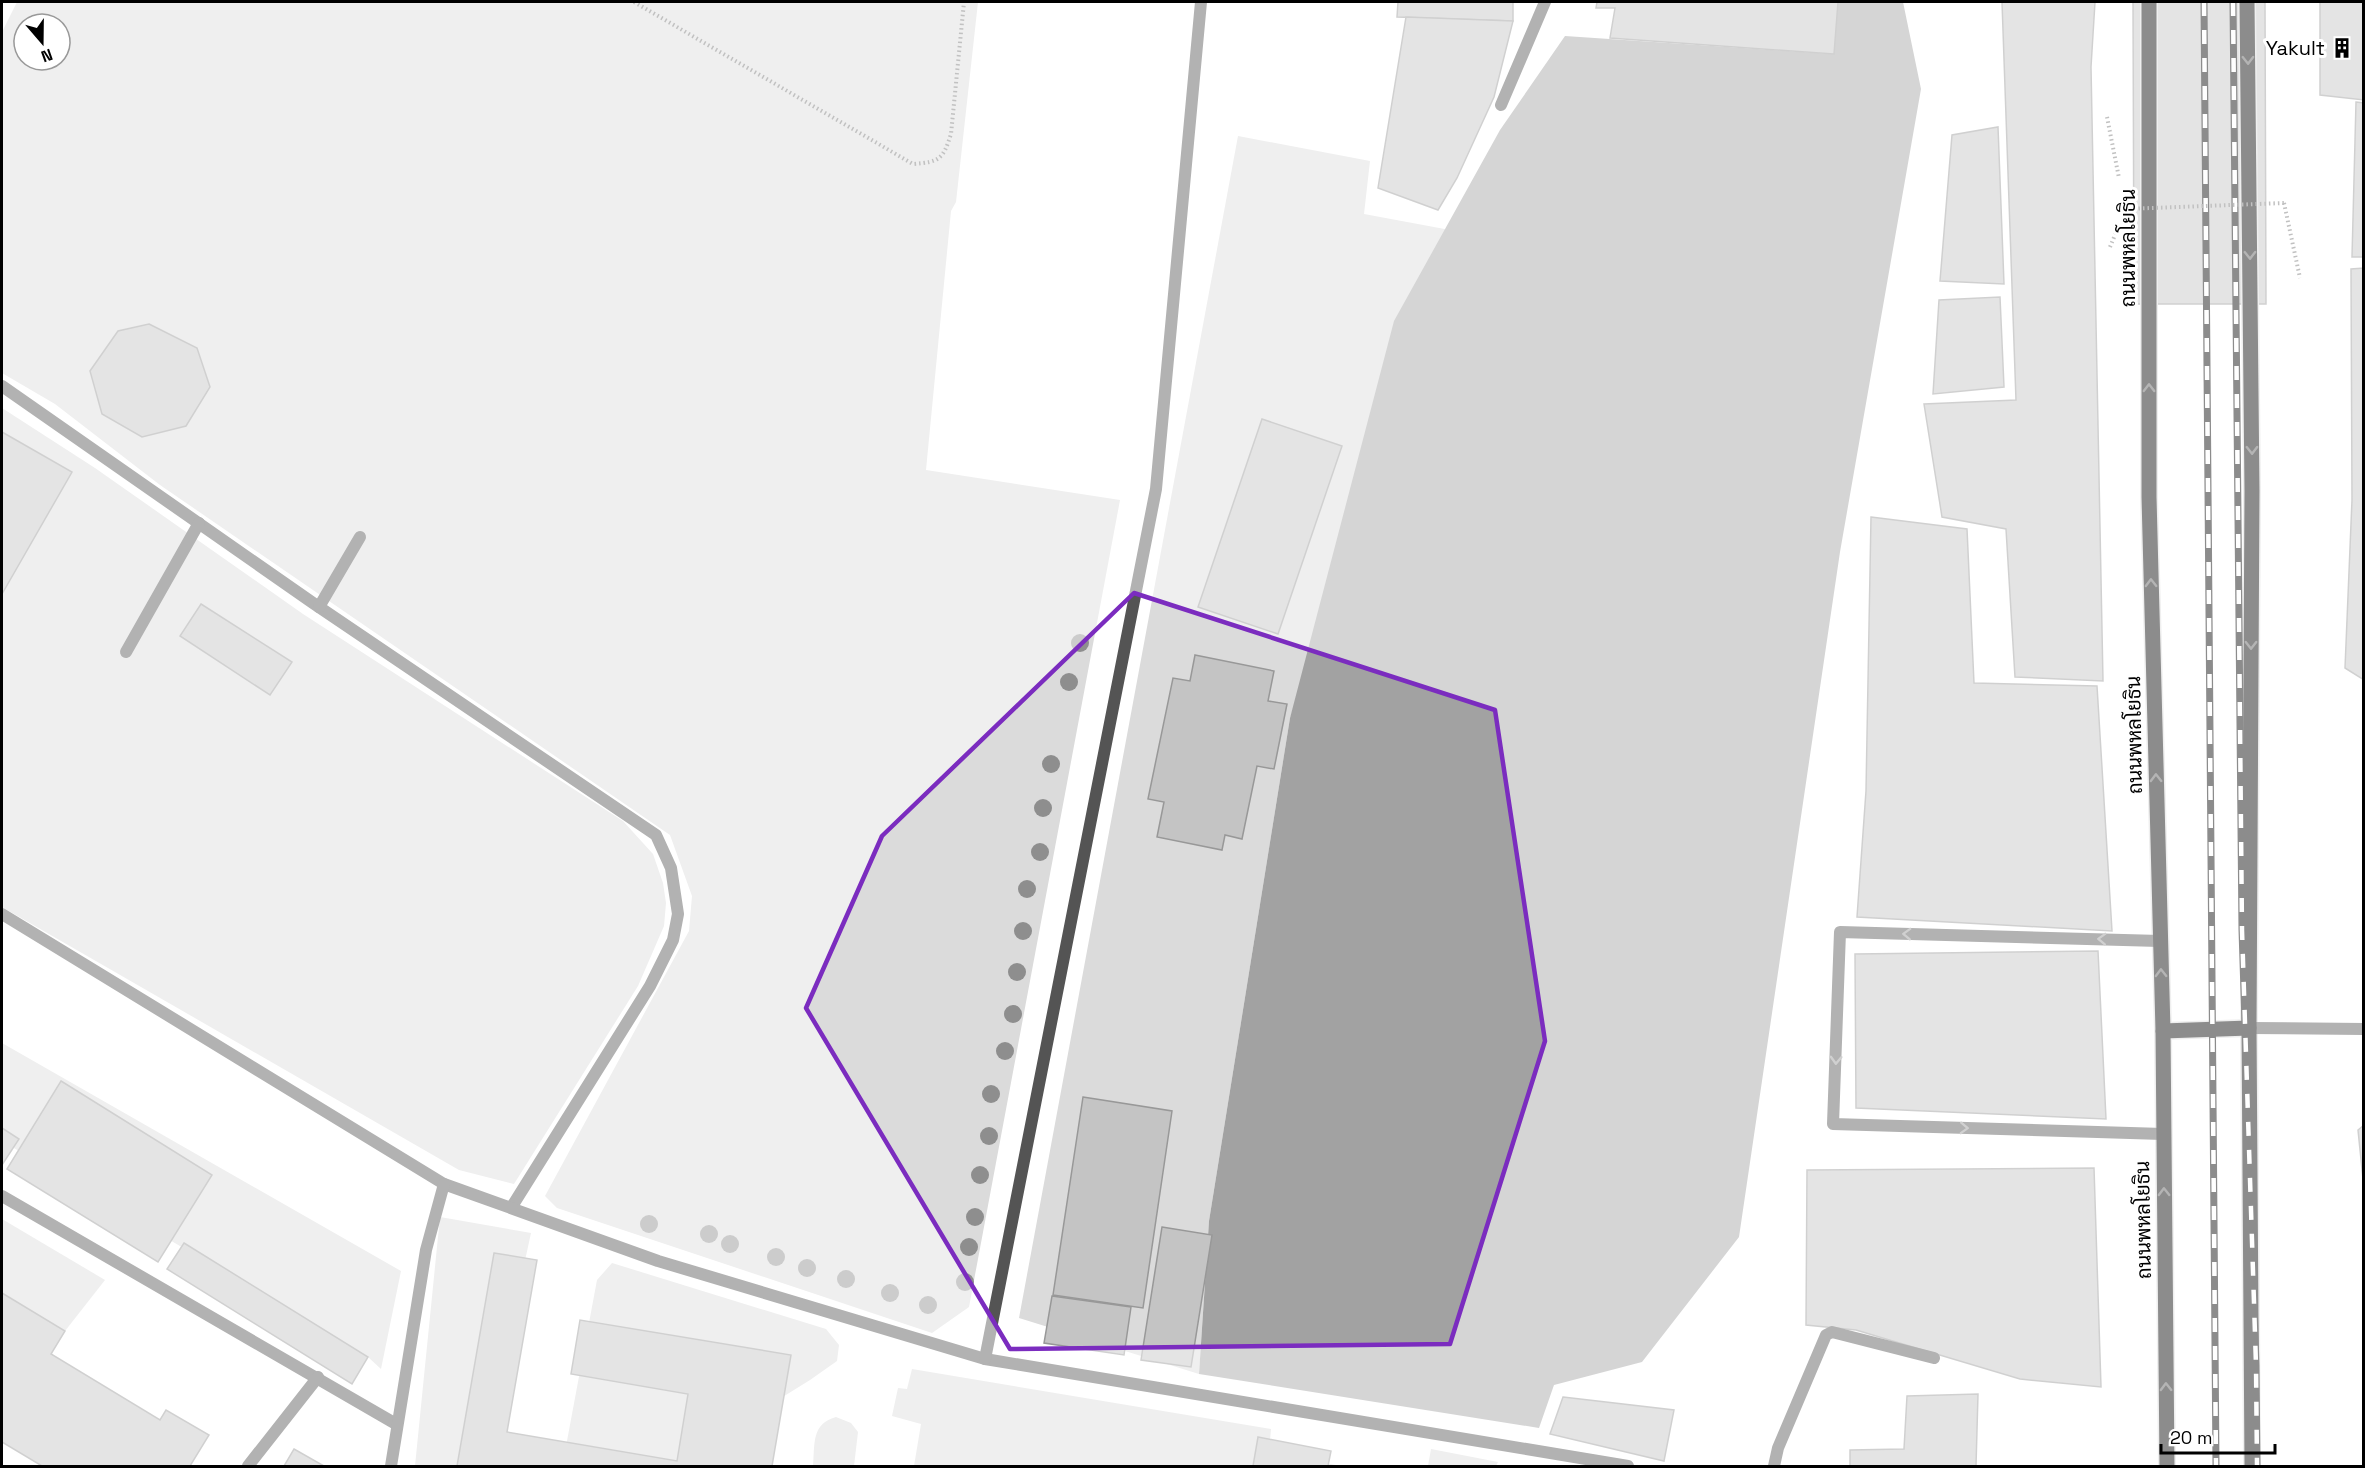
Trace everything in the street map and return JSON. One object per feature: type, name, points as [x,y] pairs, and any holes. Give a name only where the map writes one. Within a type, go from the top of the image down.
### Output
[{"type":"main road","name":"ถนนพหลโยธิน","points":[[2149,2],[2149,497],[2163,1031],[2167,1467]]},
{"type":"main road","points":[[2247,2],[2252,491],[2248,1028],[2252,1467]]},
{"type":"main road","points":[[2163,1031],[2248,1028]]},
{"type":"street","points":[[985,1359],[1156,489],[1201,2]]},
{"type":"street","points":[[1502,105],[1545,2]]},
{"type":"street","points":[[2,386],[319,607],[656,835],[671,867],[678,914],[674,940],[650,986],[512,1208]]},
{"type":"street","points":[[126,652],[199,524]]},
{"type":"street","points":[[319,607],[360,537]]},
{"type":"street","points":[[2,914],[444,1184],[658,1261],[985,1359],[1628,1467]]},
{"type":"street","points":[[2160,941],[1840,932],[1833,1124],[2163,1134]]},
{"type":"street","points":[[2248,1028],[2364,1029]]},
{"type":"street","points":[[391,1467],[396,1424],[426,1250],[444,1184]]},
{"type":"street","points":[[2,1196],[396,1424]]},
{"type":"street","points":[[1774,1467],[1778,1448],[1826,1335],[1832,1332],[1934,1358]]},
{"type":"street","points":[[248,1467],[318,1377]]},
{"type":"street","points":[[1539,1452],[1540,1467]]},
{"type":"path","points":[[634,2],[913,164],[932,163],[944,155],[951,134],[964,2]]},
{"type":"path","points":[[2107,117],[2121,186]]},
{"type":"path","points":[[2110,247],[2125,209],[2284,203],[2301,278]]},
{"type":"highlighted area","points":[[1134,593],[1495,710],[1545,1041],[1450,1344],[1010,1349],[806,1008],[882,836]]},
{"type":"shaded area","points":[[17,2],[978,2],[956,202],[951,211],[926,470],[1120,500],[969,1307],[932,1333],[557,1208],[545,1196],[689,931],[692,896],[670,835],[160,485],[55,404],[2,373],[2,32],[12,12]]},
{"type":"shaded area","points":[[1838,2],[1903,2],[1921,89],[1840,552],[1739,1237],[1642,1362],[1554,1385],[1539,1428],[1199,1374],[1209,1221],[1290,718],[1394,321],[1500,130],[1565,36],[1833,54]]},
{"type":"shaded area","points":[[1238,136],[1370,161],[1364,214],[1450,230],[1290,718],[1209,1221],[1199,1374],[1019,1318]]},
{"type":"shaded area","points":[[2,408],[95,468],[303,614],[623,821],[653,854],[663,883],[666,903],[664,926],[638,986],[514,1184],[459,1170],[2,907]]},
{"type":"shaded area","points":[[2,1043],[401,1271],[381,1369],[368,1357],[2,1141]]},
{"type":"shaded area","points":[[440,1217],[531,1233],[487,1435],[564,1457],[597,1280],[612,1263],[826,1329],[839,1345],[837,1361],[773,1403],[766,1466],[415,1466]]},
{"type":"shaded area","points":[[2,1219],[105,1280],[65,1331],[2,1297]]},
{"type":"shaded area","points":[[912,1369],[1271,1429],[1269,1452],[1341,1466],[914,1466],[921,1424],[892,1416],[898,1388],[907,1389]]},
{"type":"shaded area","points":[[836,1417],[851,1423],[858,1432],[854,1466],[813,1466],[818,1430],[828,1420]]},
{"type":"shaded area","points":[[1431,1449],[1498,1462],[1496,1466],[1428,1466]]},
{"type":"building","points":[[1398,2],[1513,2],[1513,21],[1397,17]]},
{"type":"building","points":[[1597,2],[1838,2],[1834,54],[1610,38],[1615,8],[1596,8]]},
{"type":"building","points":[[2002,2],[2095,2],[2091,67],[2103,681],[2015,677],[2006,529],[1942,517],[1924,404],[2016,400]]},
{"type":"building","points":[[2133,2],[2265,2],[2266,304],[2134,304]]},
{"type":"building","name":"Yakult","points":[[2320,2],[2364,2],[2364,100],[2320,95]]},
{"type":"building","points":[[1406,17],[1513,21],[1494,97],[1457,178],[1438,210],[1378,188]]},
{"type":"building","points":[[2356,102],[2364,103],[2364,257],[2352,257]]},
{"type":"building","points":[[1998,127],[2004,284],[1940,281],[1952,135]]},
{"type":"building","points":[[2364,268],[2364,680],[2345,668],[2352,500],[2351,269]]},
{"type":"building","points":[[2000,297],[2004,387],[1933,394],[1939,300]]},
{"type":"building","points":[[149,324],[197,348],[210,387],[186,426],[142,437],[102,414],[90,371],[118,331]]},
{"type":"building","points":[[1262,419],[1342,446],[1278,634],[1198,607]]},
{"type":"building","points":[[2,432],[72,472],[2,594]]},
{"type":"building","points":[[1871,517],[1967,529],[1974,683],[2097,686],[2112,931],[1857,917],[1866,791]]},
{"type":"building","points":[[201,604],[292,662],[270,695],[180,636]]},
{"type":"building","points":[[1195,655],[1274,671],[1268,701],[1287,704],[1274,769],[1257,766],[1242,839],[1225,835],[1222,850],[1157,837],[1164,802],[1148,799],[1173,678],[1190,681]]},
{"type":"building","points":[[2098,951],[2106,1119],[1856,1108],[1855,954]]},
{"type":"building","points":[[61,1081],[212,1175],[158,1262],[7,1169]]},
{"type":"building","points":[[1083,1097],[1172,1111],[1143,1308],[1053,1295]]},
{"type":"building","points":[[2364,1125],[2364,1189],[2358,1130]]},
{"type":"building","points":[[2,1128],[19,1139],[2,1165]]},
{"type":"building","points":[[2094,1168],[2101,1387],[2020,1379],[1856,1330],[1806,1325],[1807,1170]]},
{"type":"building","points":[[1162,1227],[1212,1235],[1191,1367],[1141,1360]]},
{"type":"building","points":[[184,1243],[368,1357],[352,1384],[167,1269]]},
{"type":"building","points":[[494,1253],[537,1260],[507,1432],[677,1461],[688,1394],[571,1374],[580,1320],[791,1355],[772,1466],[457,1466]]},
{"type":"building","points":[[2,1293],[65,1331],[51,1354],[160,1420],[166,1410],[209,1435],[190,1466],[42,1466],[2,1442]]},
{"type":"building","points":[[1052,1296],[1131,1307],[1124,1355],[1044,1343]]},
{"type":"building","points":[[1978,1394],[1976,1466],[1850,1466],[1850,1450],[1904,1449],[1907,1396]]},
{"type":"building","points":[[1563,1397],[1674,1410],[1664,1461],[1550,1434]]},
{"type":"building","points":[[1258,1437],[1331,1451],[1328,1466],[1253,1466]]},
{"type":"building","points":[[294,1449],[324,1466],[284,1466]]},
{"type":"railway","points":[[2204,2],[2216,1466]]},
{"type":"railway","points":[[2233,2],[2242,930],[2256,1365],[2257,1466]]},
{"type":"place","name":"Yakult","points":[[2342,48]]}]
